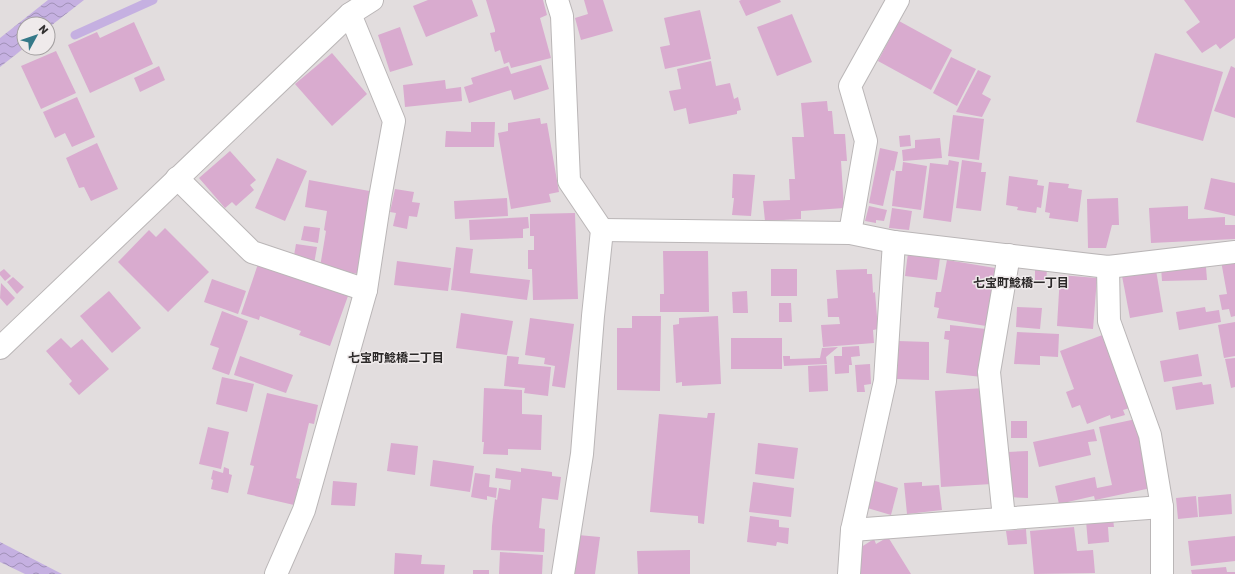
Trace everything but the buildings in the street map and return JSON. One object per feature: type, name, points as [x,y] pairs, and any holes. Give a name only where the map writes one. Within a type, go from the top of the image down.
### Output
[{"type":"street","points":[[0,348],[350,14],[372,0]]},
{"type":"street","points":[[557,0],[562,16],[569,181],[602,230],[593,316],[582,454],[563,574]]},
{"type":"street","points":[[850,233],[866,141],[850,86],[898,0]]},
{"type":"street","points":[[276,574],[304,510],[366,290],[380,198],[394,121],[350,14]]},
{"type":"street","points":[[177,178],[252,252],[366,290]]},
{"type":"street","points":[[602,230],[850,233],[894,242],[1108,267],[1235,252]]},
{"type":"street","points":[[849,574],[852,530],[885,381],[894,242]]},
{"type":"street","points":[[1004,518],[989,372],[1009,255]]},
{"type":"street","points":[[1108,267],[1109,321],[1150,435],[1162,507],[1162,574]]},
{"type":"street","points":[[852,530],[1162,507]]},
{"type":"water","points":[[48,0],[84,0],[56,22],[56,16],[28,16]]},
{"type":"water","points":[[16,25],[16,54],[0,67],[0,38]]},
{"type":"water","points":[[0,542],[62,574],[25,574],[0,562]]},
{"type":"waterway","points":[[75,35],[153,0]]},
{"type":"district","name":"七宝町鯰橋一丁目","points":[[1021,283]]},
{"type":"district","name":"七宝町鯰橋二丁目","points":[[396,358]]}]
